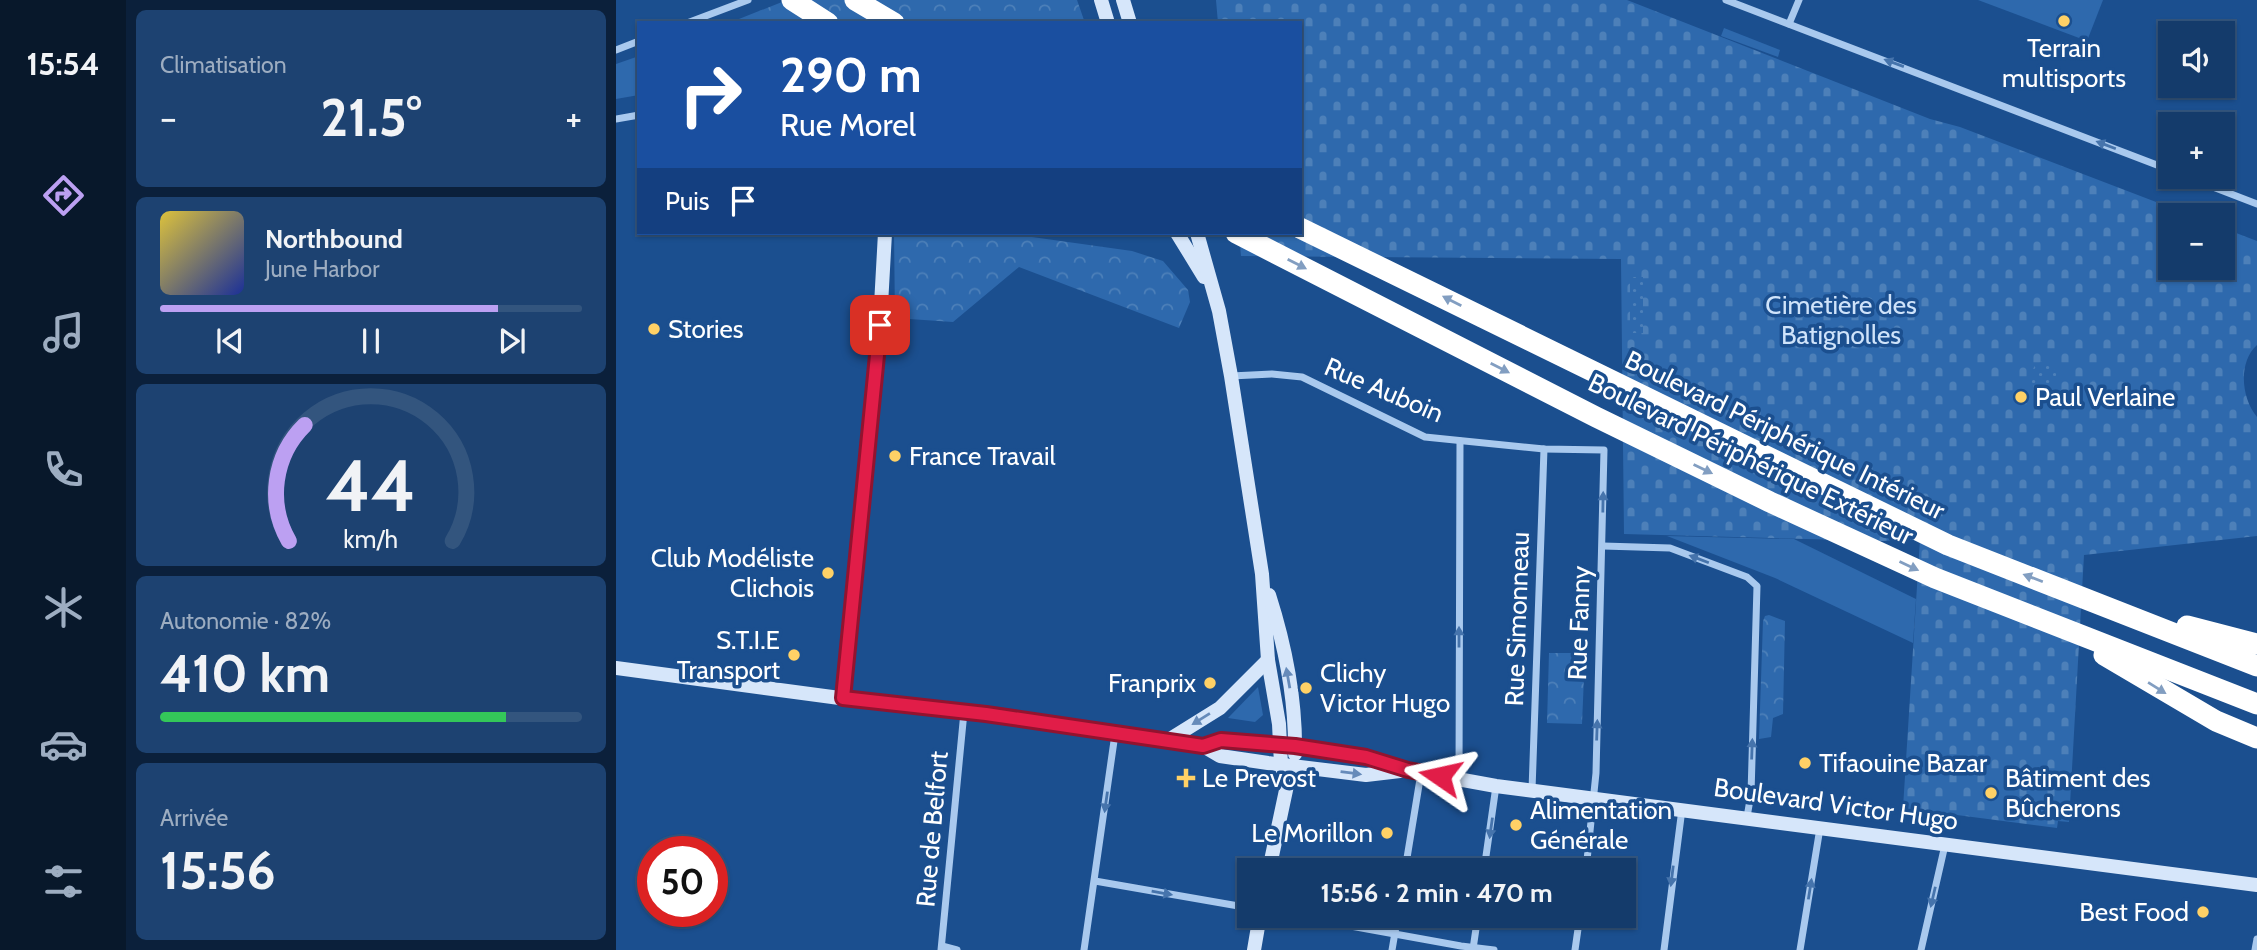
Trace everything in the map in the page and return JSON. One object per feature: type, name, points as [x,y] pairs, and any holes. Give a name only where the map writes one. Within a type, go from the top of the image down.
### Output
[{"type":"highway","points":[[792,0],[825,21]]},
{"type":"highway","points":[[855,0],[891,21]]},
{"type":"highway","name":"Boulevard Périphérique Intérieur","points":[[1302,229],[1948,545],[2257,666]]},
{"type":"highway","name":"Boulevard Périphérique Extérieur","points":[[1240,235],[1596,417],[1770,502],[1935,578],[2257,704]]},
{"type":"highway","points":[[2097,602],[2257,645]]},
{"type":"highway","points":[[2057,626],[2169,695],[2216,721],[2257,738]]},
{"type":"main road","points":[[1101,0],[1107,21]]},
{"type":"main road","points":[[1123,0],[1129,21]]},
{"type":"main road","points":[[843,698],[878,355],[885,235]]},
{"type":"main road","points":[[1198,235],[1220,319],[1231,376],[1262,574],[1268,660],[1288,746],[1286,782],[1271,858]]},
{"type":"main road","points":[[1179,237],[1212,290]]},
{"type":"main road","points":[[1262,574],[1278,622],[1296,723],[1288,746]]},
{"type":"main road","points":[[1167,741],[1220,708],[1268,660]]},
{"type":"main road","name":"Boulevard Victor Hugo","points":[[616,668],[964,712],[1203,746],[1220,756],[1288,765],[1366,775],[1415,771]]},
{"type":"main road","name":"Boulevard Victor Hugo","points":[[1203,746],[1221,740],[1288,746],[1366,757],[1415,771],[1496,786],[1682,808],[2257,885]]},
{"type":"main road","points":[[1254,950],[1258,928]]},
{"type":"street","points":[[692,21],[747,0]]},
{"type":"street","points":[[1726,0],[2158,165]]},
{"type":"street","points":[[1789,24],[1798,0]]},
{"type":"street","points":[[616,50],[637,42]]},
{"type":"street","points":[[616,119],[637,115]]},
{"type":"street","points":[[2219,189],[2257,204]]},
{"type":"street","name":"Rue Auboin","points":[[1231,376],[1272,374],[1302,377],[1425,437],[1544,449],[1604,450]]},
{"type":"street","points":[[1459,779],[1460,441]]},
{"type":"street","name":"Rue Simonneau","points":[[1532,790],[1544,449]]},
{"type":"street","name":"Rue Fanny","points":[[1587,858],[1594,798],[1604,450]]},
{"type":"street","points":[[1603,546],[1670,548],[1747,577],[1757,586],[1751,794],[1747,817]]},
{"type":"street","name":"Rue de Belfort","points":[[942,948],[964,712]]},
{"type":"street","points":[[1084,950],[1115,734]]},
{"type":"street","points":[[1406,858],[1415,771]]},
{"type":"street","points":[[1487,858],[1496,786]]},
{"type":"street","points":[[1664,950],[1682,808]]},
{"type":"street","points":[[1800,950],[1820,828]]},
{"type":"street","points":[[1921,950],[1945,844]]},
{"type":"street","points":[[1095,881],[1237,906]]},
{"type":"street","points":[[1358,928],[1494,950]]},
{"type":"street","points":[[1392,950],[1396,928]]},
{"type":"street","points":[[1473,948],[1476,928]]},
{"type":"street","points":[[1575,950],[1578,928]]},
{"type":"street","points":[[2255,950],[2257,939]]},
{"type":"street","points":[[942,948],[957,950]]},
{"type":"green space","points":[[787,0],[1077,0],[1084,21],[734,21]]},
{"type":"green space","name":"Cimetière des Batignolles","points":[[1216,0],[1627,0],[1930,119],[1960,127],[2159,203],[2158,280],[2235,280],[2235,233],[2257,241],[2257,345],[2247,361],[2244,380],[2248,400],[2257,417],[2257,536],[2084,555],[2069,822],[2058,821],[2057,828],[1903,808],[1920,539],[1882,541],[1624,534],[1621,259],[1241,256],[1239,235],[1302,235],[1302,21],[1218,21]]},
{"type":"green space","name":"Terrain multisports","points":[[1978,0],[2103,0],[2087,41]]},
{"type":"green space","points":[[1724,28],[1780,50],[1778,57],[1721,36]]},
{"type":"green space","points":[[637,57],[637,95],[616,99],[616,64]]},
{"type":"green space","points":[[894,235],[1018,235],[1132,251],[1163,261],[1188,290],[1190,302],[1179,328],[1019,267],[953,322],[895,318]]},
{"type":"green space","points":[[1630,277],[1643,277],[1643,333],[1630,333]]},
{"type":"green space","points":[[2045,360],[2054,368],[2056,382],[2047,390],[2041,390],[2032,383],[2031,375],[2035,365]]},
{"type":"green space","points":[[1667,536],[1794,539],[1916,599],[1913,643],[1775,578]]},
{"type":"green space","points":[[1765,616],[1785,621],[1783,714],[1773,718],[1771,737],[1759,739],[1763,621]]},
{"type":"green space","points":[[1549,653],[1585,653],[1582,724],[1547,723]]},
{"type":"green space","points":[[1258,687],[1263,715],[1255,722],[1228,718]]},
{"type":"place","name":"Terrain multisports","points":[[2064,21]]},
{"type":"place","name":"Stories","points":[[654,329]]},
{"type":"place","name":"Paul Verlaine","points":[[2021,397]]},
{"type":"place","name":"France Travail","points":[[895,456]]},
{"type":"place","name":"Club Modéliste Clichois","points":[[828,573]]},
{"type":"place","name":"S.T.I.E Transport","points":[[794,655]]},
{"type":"place","name":"Franprix","points":[[1210,683]]},
{"type":"place","name":"Clichy Victor Hugo","points":[[1306,688]]},
{"type":"place","name":"Tifaouine Bazar","points":[[1805,763]]},
{"type":"place","name":"Le Prevost","points":[[1186,778]]},
{"type":"place","name":"Bâtiment des Bûcherons","points":[[1991,793]]},
{"type":"place","name":"Alimentation Générale","points":[[1516,825]]},
{"type":"place","name":"Le Morillon","points":[[1387,833]]},
{"type":"place","name":"Best Food","points":[[2203,912]]},
{"type":"route","points":[[880,325],[843,698],[986,714],[1203,746],[1221,740],[1295,746],[1366,757],[1408,770],[1440,776]]}]
